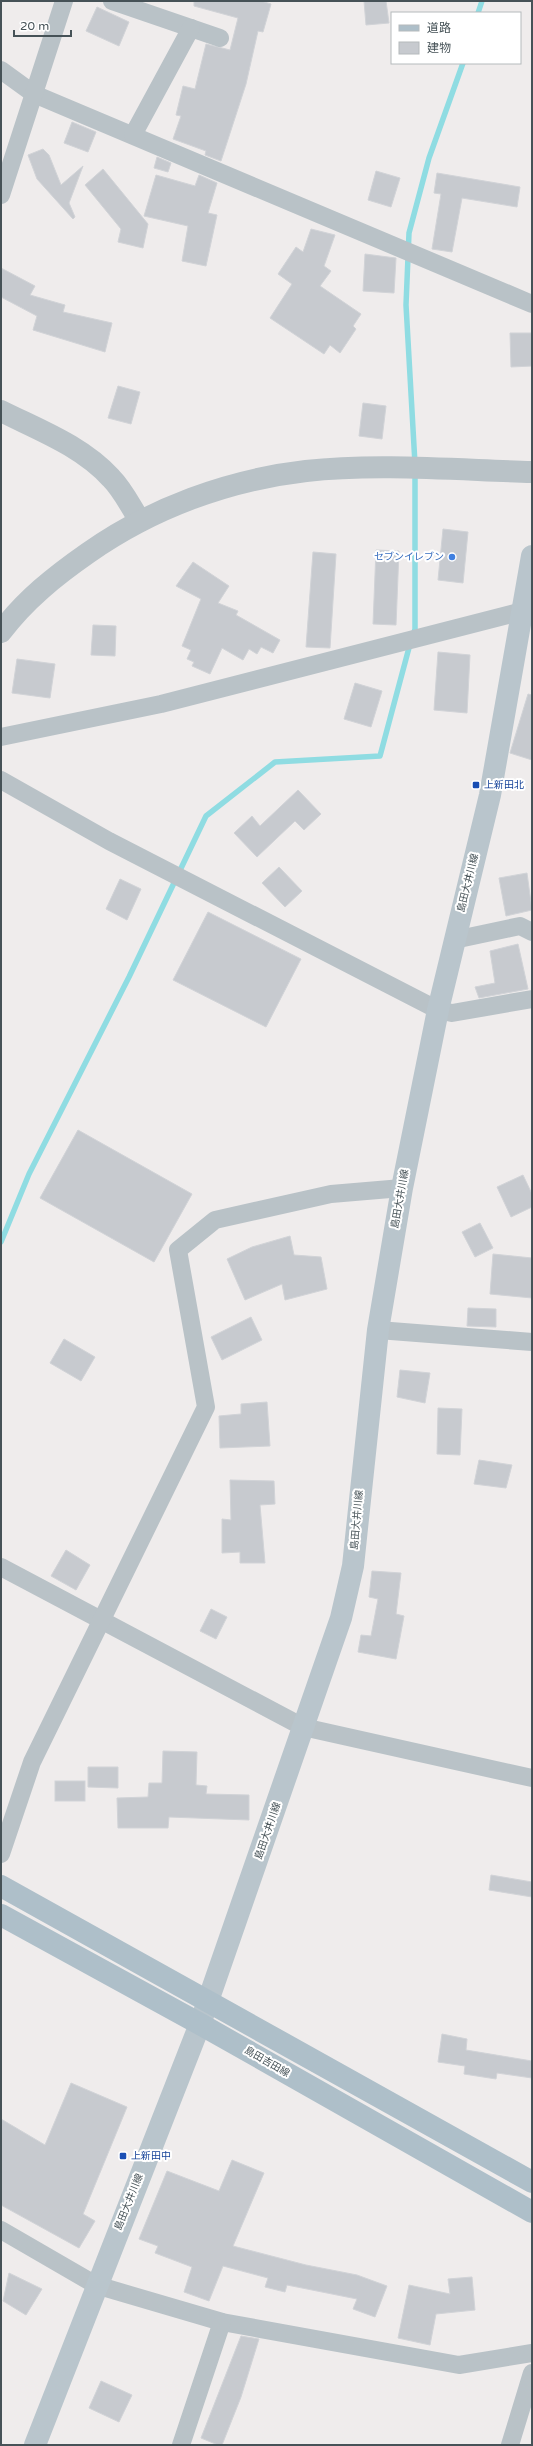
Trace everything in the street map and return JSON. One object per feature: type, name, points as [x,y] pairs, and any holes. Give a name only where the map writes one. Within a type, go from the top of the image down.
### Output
[{"type":"main road","name":"島田大井川線","points":[[35,2445],[96,2285],[200,2024],[341,1618],[353,1566],[378,1330],[402,1188],[438,1010],[490,795],[532,556]]},
{"type":"main road","points":[[1,1886],[532,2182]]},
{"type":"main road","name":"島田吉田線","points":[[1,1915],[200,2024],[532,2212]]},
{"type":"street","points":[[1,195],[64,1]]},
{"type":"street","points":[[112,1],[220,38]]},
{"type":"street","points":[[133,135],[190,28]]},
{"type":"street","points":[[1,70],[34,94],[532,304]]},
{"type":"street","points":[[1,411],[60,440],[89,458],[111,478],[140,521]]},
{"type":"street","points":[[1,632],[15,614],[48,583],[107,540],[140,521],[215,490],[258,479],[306,471],[352,468],[532,472]]},
{"type":"street","points":[[1,737],[161,704],[523,611]]},
{"type":"street","points":[[1,780],[109,841],[438,1010],[452,1013],[532,999]]},
{"type":"street","points":[[454,940],[520,926],[532,932]]},
{"type":"street","points":[[1,1854],[32,1762],[206,1407],[178,1250],[215,1220],[331,1194],[402,1188]]},
{"type":"street","points":[[378,1330],[532,1342]]},
{"type":"street","points":[[1,1567],[304,1727],[532,1778]]},
{"type":"street","points":[[1,2230],[96,2285],[222,2322],[459,2365],[532,2353]]},
{"type":"street","points":[[181,2445],[222,2322]]},
{"type":"street","points":[[510,2445],[532,2373]]},
{"type":"building","points":[[194,1],[261,1],[271,4],[263,32],[258,31],[246,84],[221,161],[205,155],[206,151],[173,139],[181,116],[176,115],[183,86],[195,89],[206,44],[230,50],[238,18],[194,6]]},
{"type":"building","points":[[364,1],[386,1],[389,23],[366,25]]},
{"type":"building","points":[[97,7],[129,22],[119,46],[86,31]]},
{"type":"building","points":[[72,122],[96,132],[88,152],[64,143]]},
{"type":"building","points":[[43,149],[49,155],[61,185],[83,166],[69,203],[75,217],[73,219],[37,179],[28,155]]},
{"type":"building","points":[[157,157],[171,163],[168,172],[154,168]]},
{"type":"building","points":[[103,169],[148,224],[143,248],[118,242],[121,229],[85,185]]},
{"type":"building","points":[[376,171],[400,178],[391,207],[368,200]]},
{"type":"building","points":[[437,173],[520,187],[517,207],[462,198],[452,252],[432,249],[441,194],[434,193]]},
{"type":"building","points":[[156,175],[195,186],[199,175],[217,183],[208,213],[217,215],[206,266],[182,261],[188,226],[144,216]]},
{"type":"building","points":[[311,229],[335,235],[324,266],[331,271],[320,286],[361,314],[353,326],[356,329],[340,353],[330,345],[324,354],[270,318],[292,284],[278,274],[296,247],[303,252]]},
{"type":"building","points":[[365,254],[396,258],[394,293],[363,291]]},
{"type":"building","points":[[1,268],[35,286],[30,295],[65,305],[63,312],[112,323],[105,352],[33,330],[37,316],[1,297]]},
{"type":"building","points":[[510,333],[532,333],[532,366],[511,367]]},
{"type":"building","points":[[118,386],[140,392],[131,424],[108,418]]},
{"type":"building","points":[[363,403],[386,406],[382,439],[359,436]]},
{"type":"building","points":[[443,529],[468,532],[463,583],[438,580]]},
{"type":"building","points":[[376,550],[399,551],[396,625],[373,624]]},
{"type":"building","points":[[313,552],[336,554],[330,648],[306,647]]},
{"type":"building","points":[[193,562],[229,586],[218,603],[238,611],[236,615],[280,640],[273,653],[261,647],[257,654],[249,649],[243,660],[222,648],[210,674],[192,666],[194,662],[187,659],[191,650],[182,646],[201,599],[176,586]]},
{"type":"building","points":[[93,625],[116,626],[115,656],[91,655]]},
{"type":"building","points":[[438,652],[470,655],[467,713],[434,710]]},
{"type":"building","points":[[17,659],[55,664],[50,698],[12,693]]},
{"type":"building","points":[[355,683],[382,691],[371,727],[344,719]]},
{"type":"building","points":[[528,694],[532,695],[532,760],[510,753]]},
{"type":"building","points":[[298,790],[321,814],[304,830],[295,821],[257,857],[234,833],[252,816],[260,826]]},
{"type":"building","points":[[279,867],[302,891],[285,907],[262,883]]},
{"type":"building","points":[[527,873],[532,910],[506,916],[499,878]]},
{"type":"building","points":[[120,879],[141,889],[127,920],[106,909]]},
{"type":"building","points":[[208,912],[301,959],[266,1027],[173,980]]},
{"type":"building","points":[[518,944],[528,989],[479,998],[475,987],[495,983],[490,951]]},
{"type":"building","points":[[78,1130],[192,1194],[154,1262],[40,1198]]},
{"type":"building","points":[[523,1175],[532,1194],[532,1207],[511,1217],[497,1187]]},
{"type":"building","points":[[480,1223],[493,1248],[475,1257],[462,1232]]},
{"type":"building","points":[[290,1236],[294,1255],[321,1257],[327,1289],[285,1300],[282,1284],[245,1300],[227,1259],[252,1247]]},
{"type":"building","points":[[493,1254],[532,1258],[532,1298],[490,1294]]},
{"type":"building","points":[[468,1308],[496,1309],[496,1327],[467,1326]]},
{"type":"building","points":[[251,1317],[262,1340],[222,1360],[211,1337]]},
{"type":"building","points":[[64,1339],[95,1357],[81,1381],[50,1363]]},
{"type":"building","points":[[400,1370],[430,1373],[425,1403],[397,1397]]},
{"type":"building","points":[[267,1402],[270,1446],[220,1448],[219,1416],[241,1414],[241,1404]]},
{"type":"building","points":[[438,1408],[462,1409],[460,1455],[437,1454]]},
{"type":"building","points":[[479,1460],[512,1465],[506,1488],[474,1484]]},
{"type":"building","points":[[230,1480],[274,1481],[275,1504],[260,1505],[265,1563],[240,1563],[240,1552],[222,1553],[222,1519],[231,1520]]},
{"type":"building","points":[[66,1550],[90,1565],[76,1590],[51,1576]]},
{"type":"building","points":[[372,1571],[401,1573],[396,1614],[404,1616],[396,1659],[358,1652],[361,1635],[371,1636],[378,1599],[369,1597]]},
{"type":"building","points":[[211,1609],[227,1617],[216,1639],[200,1631]]},
{"type":"building","points":[[163,1751],[197,1752],[196,1785],[207,1786],[206,1794],[249,1795],[249,1820],[169,1817],[168,1828],[118,1828],[117,1798],[148,1797],[149,1783],[162,1783]]},
{"type":"building","points":[[88,1767],[118,1767],[118,1788],[88,1787]]},
{"type":"building","points":[[55,1781],[85,1781],[85,1801],[55,1801]]},
{"type":"building","points":[[491,1875],[532,1882],[532,1897],[489,1890]]},
{"type":"building","points":[[442,2034],[467,2039],[466,2050],[532,2061],[532,2078],[497,2073],[496,2079],[464,2074],[465,2066],[438,2062]]},
{"type":"building","points":[[71,2083],[127,2107],[83,2214],[95,2221],[79,2248],[1,2205],[1,2119],[45,2145]]},
{"type":"building","points":[[232,2160],[264,2173],[233,2246],[306,2265],[357,2275],[387,2286],[375,2317],[353,2309],[357,2299],[287,2285],[285,2292],[265,2287],[268,2278],[223,2266],[209,2301],[184,2292],[192,2267],[155,2253],[158,2246],[139,2239],[167,2171],[219,2191]]},
{"type":"building","points":[[9,2273],[42,2289],[26,2315],[3,2301]]},
{"type":"building","points":[[472,2277],[475,2310],[436,2314],[430,2345],[398,2338],[409,2285],[450,2294],[448,2279]]},
{"type":"building","points":[[241,2336],[259,2339],[241,2397],[222,2445],[218,2445],[201,2438]]},
{"type":"building","points":[[101,2381],[132,2395],[119,2422],[89,2408]]},
{"type":"waterway","points":[[478,12],[482,1]]},
{"type":"waterway","points":[[415,464],[406,305],[409,233],[429,158],[463,64]]},
{"type":"waterway","points":[[413,636],[415,629],[415,473]]},
{"type":"waterway","points":[[1,1242],[29,1174],[129,977],[206,816],[275,762],[380,756],[410,644]]},
{"type":"place","name":"セブンイレブン","points":[[452,557]]},
{"type":"place","name":"上新田北","points":[[476,785]]},
{"type":"place","name":"上新田中","points":[[123,2156]]}]
